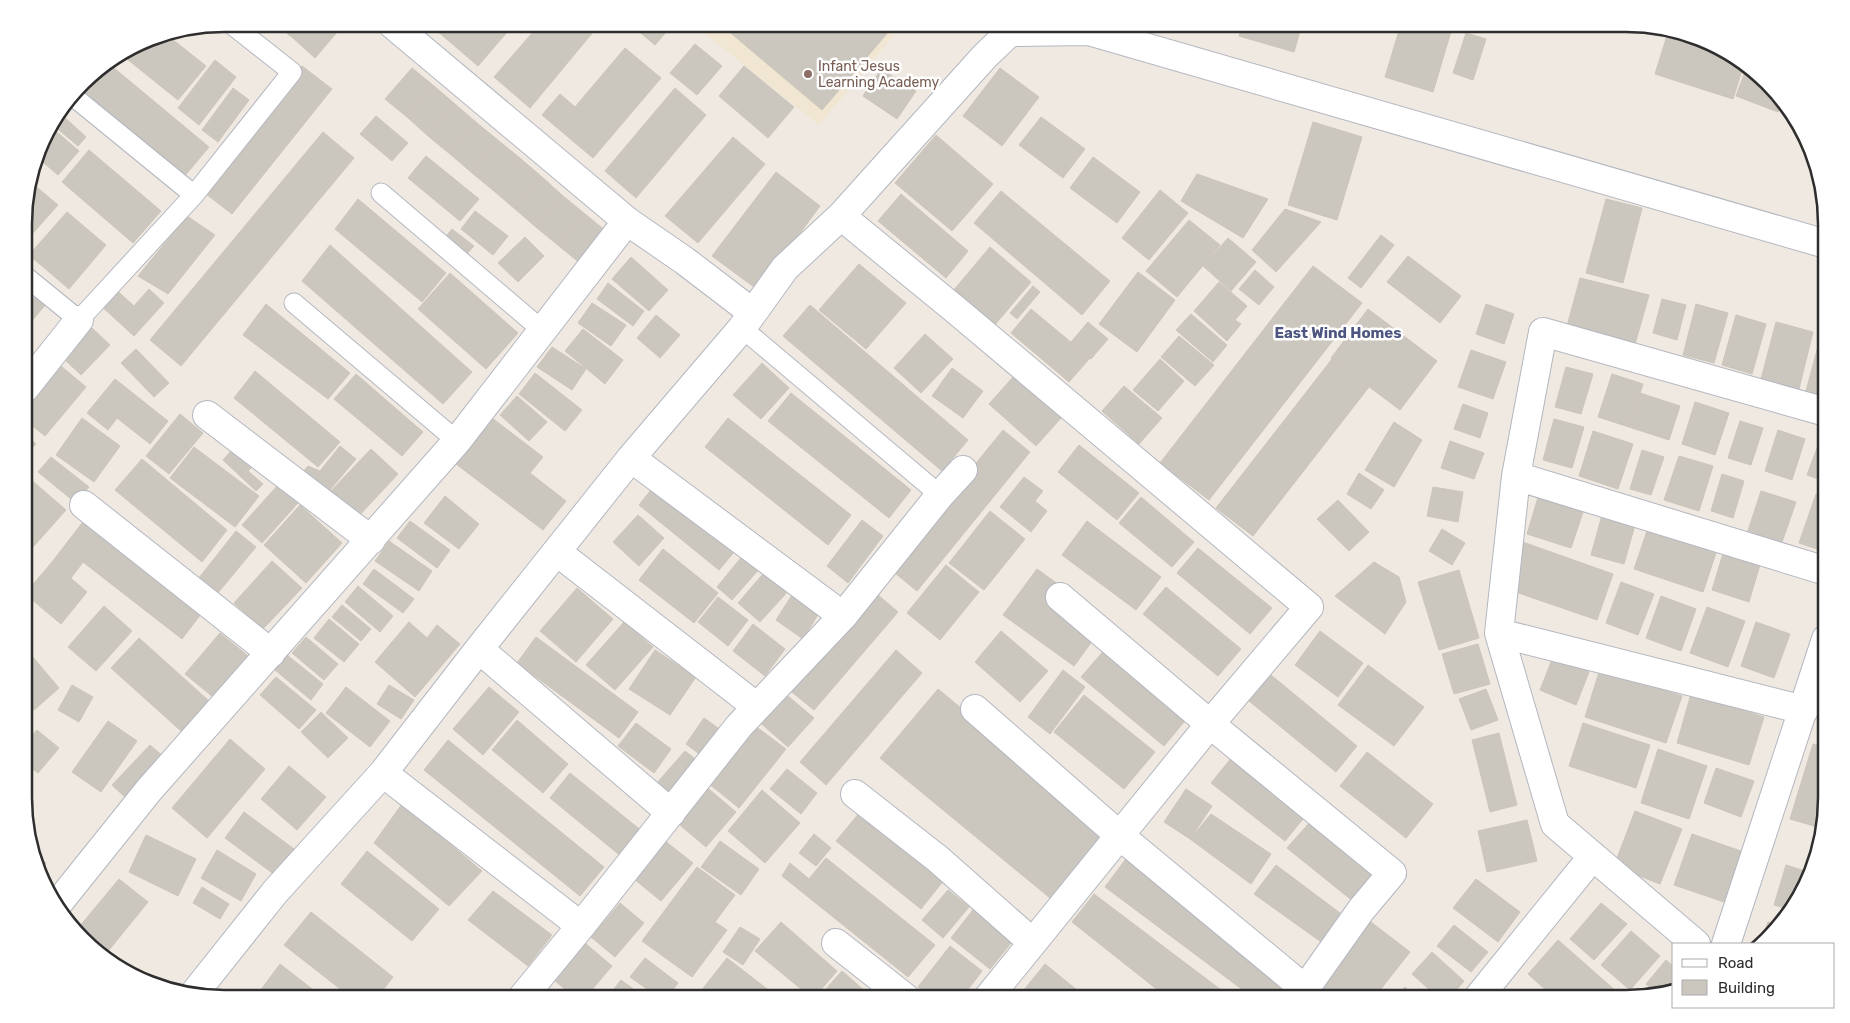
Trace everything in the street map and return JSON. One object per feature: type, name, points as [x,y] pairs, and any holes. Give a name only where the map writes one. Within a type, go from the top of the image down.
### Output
[{"type":"street","points":[[402,32],[627,221],[685,261],[747,320]]},
{"type":"street","points":[[206,990],[275,892],[383,773],[631,458],[747,320],[785,268],[841,216],[985,56],[1010,32]]},
{"type":"street","points":[[1093,32],[1818,242]]},
{"type":"street","points":[[841,216],[1309,607],[1210,724],[994,990]]},
{"type":"street","points":[[61,900],[149,790],[457,441],[627,221]]},
{"type":"street","points":[[32,379],[79,320]]},
{"type":"street","points":[[1695,943],[1555,824],[1499,633],[1516,476],[1542,332],[1818,410]]},
{"type":"street","points":[[207,414],[370,540]]},
{"type":"street","points":[[631,458],[843,616]]},
{"type":"street","points":[[528,990],[671,814],[739,726],[843,616],[940,495],[963,470]]},
{"type":"street","points":[[1516,476],[1818,569]]},
{"type":"street","points":[[84,506],[270,653]]},
{"type":"street","points":[[557,552],[757,707]]},
{"type":"street","points":[[1060,597],[1210,724],[1392,873],[1361,910],[1304,990]]},
{"type":"street","points":[[1499,633],[1804,710]]},
{"type":"street","points":[[479,649],[671,814]]},
{"type":"street","points":[[1726,943],[1818,665]]},
{"type":"street","points":[[975,709],[1296,990]]},
{"type":"street","points":[[383,773],[581,926]]},
{"type":"street","points":[[855,794],[938,859],[1032,942]]},
{"type":"street","points":[[1491,990],[1593,856]]},
{"type":"street","points":[[836,943],[896,990]]},
{"type":"lane","points":[[32,282],[79,320],[194,195],[292,72],[241,32]]},
{"type":"lane","points":[[78,100],[194,195]]},
{"type":"lane","points":[[381,193],[542,330]]},
{"type":"lane","points":[[294,303],[457,441]]},
{"type":"lane","points":[[747,320],[940,495]]},
{"type":"shaded area","name":"Infant Jesus Learning Academy","points":[[703,32],[896,32],[819,125]]},
{"type":"building","points":[[285,32],[299,32],[293,38]]},
{"type":"building","points":[[299,32],[337,32],[315,58],[293,38]]},
{"type":"building","points":[[438,32],[507,32],[478,66]]},
{"type":"building","points":[[533,32],[593,32],[530,108],[494,77]]},
{"type":"building","points":[[640,32],[666,32],[655,45]]},
{"type":"building","points":[[729,32],[888,32],[822,110]]},
{"type":"building","points":[[1240,32],[1300,32],[1294,52],[1239,36]]},
{"type":"building","points":[[1399,32],[1451,32],[1433,92],[1385,77]]},
{"type":"building","points":[[1466,33],[1486,39],[1473,80],[1453,73]]},
{"type":"building","points":[[1667,37],[1711,52],[1742,71],[1733,99],[1655,74]]},
{"type":"building","points":[[173,40],[206,66],[178,100],[127,59],[151,47]]},
{"type":"building","points":[[695,44],[722,66],[697,95],[670,73]]},
{"type":"building","points":[[625,48],[661,78],[593,158],[542,115],[560,94],[575,107]]},
{"type":"building","points":[[215,60],[236,77],[199,125],[178,108]]},
{"type":"building","points":[[302,66],[332,89],[232,214],[201,190]]},
{"type":"building","points":[[744,66],[794,107],[768,138],[719,96]]},
{"type":"building","points":[[114,68],[209,147],[183,178],[83,95],[107,72]]},
{"type":"building","points":[[412,68],[434,86],[407,117],[385,99]]},
{"type":"building","points":[[1000,68],[1039,97],[1002,146],[963,116]]},
{"type":"building","points":[[881,69],[916,91],[897,119],[863,96]]},
{"type":"building","points":[[1744,73],[1779,109],[1778,112],[1736,96]]},
{"type":"building","points":[[434,86],[455,104],[428,136],[407,117]]},
{"type":"building","points":[[233,88],[249,100],[218,142],[202,130]]},
{"type":"building","points":[[675,88],[706,115],[636,198],[605,171]]},
{"type":"building","points":[[455,104],[477,123],[450,154],[428,136]]},
{"type":"building","points":[[376,116],[408,143],[392,161],[360,134]]},
{"type":"building","points":[[1041,117],[1085,149],[1063,178],[1019,145]]},
{"type":"building","points":[[65,118],[86,137],[78,146],[58,129]]},
{"type":"building","points":[[1313,122],[1362,137],[1337,220],[1288,205]]},
{"type":"building","points":[[477,123],[499,141],[472,173],[450,154]]},
{"type":"building","points":[[56,131],[79,151],[58,175],[43,162]]},
{"type":"building","points":[[323,132],[354,158],[181,366],[150,340]]},
{"type":"building","points":[[936,135],[993,184],[952,231],[895,183]]},
{"type":"building","points":[[733,137],[765,164],[698,243],[665,216]]},
{"type":"building","points":[[499,141],[521,159],[494,191],[472,173]]},
{"type":"building","points":[[89,150],[161,211],[133,243],[62,182]]},
{"type":"building","points":[[426,156],[479,199],[460,221],[408,178]]},
{"type":"building","points":[[1093,157],[1140,192],[1117,223],[1070,188]]},
{"type":"building","points":[[521,159],[542,177],[515,209],[494,191]]},
{"type":"building","points":[[776,172],[820,206],[758,290],[712,256]]},
{"type":"building","points":[[1197,174],[1268,199],[1243,238],[1181,201]]},
{"type":"building","points":[[542,177],[563,196],[537,228],[515,209]]},
{"type":"building","points":[[36,187],[58,205],[32,234]]},
{"type":"building","points":[[1160,190],[1188,213],[1149,260],[1122,238]]},
{"type":"building","points":[[1001,191],[1110,281],[1082,315],[974,223]]},
{"type":"building","points":[[901,194],[968,251],[946,278],[878,221]]},
{"type":"building","points":[[563,196],[585,214],[559,246],[537,228]]},
{"type":"building","points":[[358,199],[446,273],[422,302],[335,229]]},
{"type":"building","points":[[1606,199],[1642,208],[1623,283],[1586,273]]},
{"type":"building","points":[[1285,209],[1321,222],[1276,272],[1252,250]]},
{"type":"building","points":[[475,211],[508,236],[493,255],[461,229]]},
{"type":"building","points":[[67,212],[106,245],[69,289],[32,258],[32,252]]},
{"type":"building","points":[[585,214],[607,232],[581,264],[559,246]]},
{"type":"building","points":[[187,216],[215,235],[168,294],[138,276]]},
{"type":"building","points":[[1189,220],[1220,245],[1177,297],[1146,271]]},
{"type":"building","points":[[452,229],[474,246],[465,256],[444,239]]},
{"type":"building","points":[[1381,235],[1394,245],[1361,288],[1348,278]]},
{"type":"building","points":[[525,237],[544,256],[518,282],[498,263]]},
{"type":"building","points":[[1228,238],[1256,262],[1231,291],[1203,266]]},
{"type":"building","points":[[330,245],[472,372],[443,404],[302,281]]},
{"type":"building","points":[[990,247],[1031,282],[994,326],[953,291]]},
{"type":"building","points":[[1408,256],[1461,296],[1440,323],[1387,282]]},
{"type":"building","points":[[631,257],[668,290],[649,311],[612,279]]},
{"type":"building","points":[[859,264],[906,303],[866,349],[819,310]]},
{"type":"building","points":[[1313,266],[1362,303],[1209,500],[1160,463]]},
{"type":"building","points":[[1255,270],[1274,287],[1259,305],[1239,289]]},
{"type":"building","points":[[1138,272],[1175,300],[1137,352],[1099,324]]},
{"type":"building","points":[[450,273],[518,333],[486,369],[418,309]]},
{"type":"building","points":[[1580,278],[1649,295],[1635,344],[1567,326]]},
{"type":"building","points":[[1219,282],[1247,306],[1235,320],[1241,324],[1227,341],[1194,311]]},
{"type":"building","points":[[608,283],[644,311],[633,326],[597,299]]},
{"type":"building","points":[[1033,286],[1040,292],[1017,319],[1010,313]]},
{"type":"building","points":[[114,288],[134,306],[149,289],[164,303],[134,336],[99,304]]},
{"type":"building","points":[[36,296],[46,304],[32,321],[32,300]]},
{"type":"building","points":[[1662,299],[1686,305],[1677,340],[1653,333]]},
{"type":"building","points":[[592,303],[626,325],[611,346],[578,323]]},
{"type":"building","points":[[266,304],[350,373],[328,399],[243,335]]},
{"type":"building","points":[[1486,304],[1514,314],[1504,344],[1476,334]]},
{"type":"building","points":[[1696,304],[1728,313],[1714,363],[1683,355]]},
{"type":"building","points":[[810,305],[968,440],[942,471],[783,336]]},
{"type":"building","points":[[1031,309],[1090,358],[1069,382],[1011,333]]},
{"type":"building","points":[[1368,309],[1437,361],[1400,410],[1331,358]]},
{"type":"building","points":[[1191,314],[1227,345],[1213,362],[1176,330]]},
{"type":"building","points":[[656,315],[680,335],[660,358],[637,338]]},
{"type":"building","points":[[1736,315],[1766,324],[1752,374],[1722,365]]},
{"type":"building","points":[[1088,322],[1108,339],[1091,359],[1071,342]]},
{"type":"building","points":[[1776,322],[1813,332],[1799,389],[1761,379]]},
{"type":"building","points":[[92,328],[110,345],[81,375],[63,358]]},
{"type":"building","points":[[583,329],[623,360],[605,384],[565,351]]},
{"type":"building","points":[[925,334],[953,359],[921,393],[894,368]]},
{"type":"building","points":[[1179,336],[1214,365],[1195,386],[1161,357]]},
{"type":"building","points":[[1818,346],[1818,394],[1806,391]]},
{"type":"building","points":[[552,347],[586,369],[572,390],[537,367]]},
{"type":"building","points":[[136,349],[169,383],[154,397],[121,363]]},
{"type":"building","points":[[1471,350],[1506,362],[1493,399],[1458,387]]},
{"type":"building","points":[[1160,359],[1184,381],[1158,411],[1133,390]]},
{"type":"building","points":[[1332,359],[1369,387],[1253,536],[1216,508]]},
{"type":"building","points":[[55,361],[86,387],[45,436],[32,426],[32,388]]},
{"type":"building","points":[[762,363],[789,388],[761,419],[733,395]]},
{"type":"building","points":[[1566,367],[1593,374],[1581,414],[1555,407]]},
{"type":"building","points":[[952,368],[983,391],[963,418],[932,396]]},
{"type":"building","points":[[255,371],[340,442],[318,467],[234,398]]},
{"type":"building","points":[[535,373],[582,410],[565,431],[519,394]]},
{"type":"building","points":[[356,374],[423,432],[402,456],[334,399]]},
{"type":"building","points":[[1612,374],[1643,384],[1629,427],[1598,417]]},
{"type":"building","points":[[1013,377],[1061,418],[1036,446],[989,404]]},
{"type":"building","points":[[115,379],[168,421],[150,444],[117,418],[108,430],[87,413]]},
{"type":"building","points":[[1124,386],[1162,418],[1139,444],[1102,411]]},
{"type":"building","points":[[791,393],[911,490],[889,518],[768,421]]},
{"type":"building","points":[[1640,393],[1680,406],[1669,440],[1629,427]]},
{"type":"building","points":[[517,396],[547,422],[529,441],[500,415]]},
{"type":"building","points":[[1695,402],[1729,413],[1715,455],[1682,444]]},
{"type":"building","points":[[1463,404],[1488,413],[1480,438],[1454,429]]},
{"type":"building","points":[[180,414],[203,433],[169,474],[146,456]]},
{"type":"building","points":[[82,418],[120,446],[94,482],[56,455]]},
{"type":"building","points":[[492,418],[543,457],[530,473],[566,501],[543,530],[456,464]]},
{"type":"building","points":[[728,418],[851,515],[828,545],[705,447]]},
{"type":"building","points":[[1554,419],[1584,427],[1572,468],[1543,460]]},
{"type":"building","points":[[1740,421],[1763,428],[1751,465],[1728,458]]},
{"type":"building","points":[[1394,422],[1422,440],[1394,487],[1365,470]]},
{"type":"building","points":[[1003,430],[1030,452],[917,591],[890,569]]},
{"type":"building","points":[[1778,430],[1805,439],[1792,480],[1765,471]]},
{"type":"building","points":[[1593,431],[1633,444],[1618,489],[1579,476]]},
{"type":"building","points":[[32,440],[36,444],[32,448]]},
{"type":"building","points":[[1450,441],[1484,453],[1474,479],[1441,468]]},
{"type":"building","points":[[239,442],[259,460],[248,471],[263,484],[256,491],[223,460]]},
{"type":"building","points":[[1079,445],[1139,493],[1117,520],[1058,472]]},
{"type":"building","points":[[340,446],[356,459],[324,497],[299,477],[308,466],[320,471]]},
{"type":"building","points":[[1818,446],[1818,479],[1807,475]]},
{"type":"building","points":[[194,447],[259,496],[235,527],[170,478]]},
{"type":"building","points":[[371,449],[398,474],[355,520],[327,495]]},
{"type":"building","points":[[1642,450],[1664,457],[1651,495],[1630,489]]},
{"type":"building","points":[[1679,456],[1713,466],[1699,511],[1664,500]]},
{"type":"building","points":[[51,457],[89,487],[76,503],[38,472]]},
{"type":"building","points":[[142,459],[227,530],[202,562],[115,490]]},
{"type":"building","points":[[1359,473],[1384,490],[1371,509],[1347,494]]},
{"type":"building","points":[[1722,474],[1744,481],[1733,518],[1711,511]]},
{"type":"building","points":[[1024,477],[1043,491],[1035,501],[1047,511],[1031,532],[1000,507]]},
{"type":"building","points":[[32,481],[66,510],[32,548]]},
{"type":"building","points":[[658,481],[739,546],[719,570],[639,505]]},
{"type":"building","points":[[278,485],[298,503],[262,543],[242,525]]},
{"type":"building","points":[[1433,487],[1463,492],[1458,522],[1427,516]]},
{"type":"building","points":[[1761,491],[1796,502],[1779,551],[1745,540]]},
{"type":"building","points":[[1539,494],[1584,509],[1571,548],[1527,534]]},
{"type":"building","points":[[1816,494],[1818,495],[1818,549],[1799,543]]},
{"type":"building","points":[[445,496],[479,524],[459,549],[424,523]]},
{"type":"building","points":[[1141,497],[1194,542],[1172,567],[1119,523]]},
{"type":"building","points":[[1338,500],[1369,532],[1349,551],[1317,519]]},
{"type":"building","points":[[300,505],[342,543],[306,583],[264,545]]},
{"type":"building","points":[[990,511],[1025,539],[984,590],[949,563]]},
{"type":"building","points":[[638,515],[664,538],[639,566],[613,542]]},
{"type":"building","points":[[1602,515],[1635,525],[1624,564],[1591,555]]},
{"type":"building","points":[[86,518],[201,614],[182,639],[83,562],[71,578],[52,562]]},
{"type":"building","points":[[862,520],[883,536],[848,583],[827,566]]},
{"type":"building","points":[[410,521],[450,550],[437,568],[397,538]]},
{"type":"building","points":[[1087,521],[1161,577],[1136,610],[1062,555]]},
{"type":"building","points":[[1648,528],[1717,550],[1703,592],[1634,569]]},
{"type":"building","points":[[1442,529],[1465,543],[1452,565],[1429,551]]},
{"type":"building","points":[[236,531],[256,547],[217,594],[198,579]]},
{"type":"building","points":[[389,541],[432,571],[419,591],[375,561]]},
{"type":"building","points":[[1520,541],[1613,574],[1597,620],[1504,588]]},
{"type":"building","points":[[1725,547],[1762,558],[1749,602],[1712,590]]},
{"type":"building","points":[[1198,548],[1272,608],[1250,634],[1177,573]]},
{"type":"building","points":[[663,549],[718,593],[694,623],[639,580]]},
{"type":"building","points":[[744,554],[760,568],[732,600],[717,587]]},
{"type":"building","points":[[272,561],[302,588],[263,629],[234,603]]},
{"type":"building","points":[[52,562],[87,592],[61,624],[32,600],[32,586]]},
{"type":"building","points":[[1374,562],[1399,577],[1406,602],[1385,634],[1335,596]]},
{"type":"building","points":[[946,565],[979,592],[940,640],[907,613]]},
{"type":"building","points":[[768,568],[791,588],[760,622],[738,603]]},
{"type":"building","points":[[374,569],[414,599],[403,613],[363,584]]},
{"type":"building","points":[[1037,569],[1062,587],[1096,636],[1074,666],[1003,615]]},
{"type":"building","points":[[1459,570],[1479,638],[1439,650],[1418,582]]},
{"type":"building","points":[[1621,582],[1654,594],[1638,635],[1606,623]]},
{"type":"building","points":[[358,586],[393,616],[380,632],[345,602]]},
{"type":"building","points":[[1166,587],[1241,649],[1218,676],[1143,614]]},
{"type":"building","points":[[577,588],[613,619],[576,662],[540,631]]},
{"type":"building","points":[[871,589],[898,612],[814,710],[787,688]]},
{"type":"building","points":[[792,595],[819,613],[803,639],[776,620]]},
{"type":"building","points":[[1661,596],[1696,609],[1681,651],[1646,638]]},
{"type":"building","points":[[718,597],[748,620],[728,646],[698,622]]},
{"type":"building","points":[[342,605],[371,629],[361,641],[332,617]]},
{"type":"building","points":[[104,606],[132,631],[96,671],[68,647]]},
{"type":"building","points":[[1707,607],[1745,621],[1728,667],[1690,653]]},
{"type":"building","points":[[329,619],[359,644],[344,662],[314,638]]},
{"type":"building","points":[[409,622],[427,638],[437,625],[460,644],[415,697],[375,662]]},
{"type":"building","points":[[624,622],[653,647],[615,690],[586,665]]},
{"type":"building","points":[[1756,622],[1790,634],[1774,678],[1741,666]]},
{"type":"building","points":[[753,624],[785,649],[765,676],[733,651]]},
{"type":"building","points":[[1001,631],[1048,671],[1020,702],[975,662]]},
{"type":"building","points":[[1320,631],[1363,663],[1338,697],[1295,665]]},
{"type":"building","points":[[220,633],[254,661],[219,702],[185,674]]},
{"type":"building","points":[[306,637],[338,664],[324,680],[292,653]]},
{"type":"building","points":[[536,637],[638,712],[619,738],[517,663]]},
{"type":"building","points":[[139,638],[209,701],[181,731],[111,668]]},
{"type":"building","points":[[1478,644],[1490,684],[1454,694],[1442,654]]},
{"type":"building","points":[[1107,647],[1189,716],[1164,746],[1081,677]]},
{"type":"building","points":[[655,650],[696,677],[670,715],[629,689]]},
{"type":"building","points":[[896,650],[922,673],[826,785],[800,762]]},
{"type":"building","points":[[287,655],[323,684],[311,700],[275,670]]},
{"type":"building","points":[[32,656],[59,688],[34,710],[32,708]]},
{"type":"building","points":[[1553,657],[1589,672],[1576,705],[1540,690]]},
{"type":"building","points":[[1368,665],[1424,707],[1394,746],[1338,705]]},
{"type":"building","points":[[1600,669],[1682,696],[1666,743],[1585,717]]},
{"type":"building","points":[[1063,670],[1085,687],[1050,734],[1028,717]]},
{"type":"building","points":[[1271,675],[1357,746],[1336,772],[1249,701]]},
{"type":"building","points":[[276,677],[316,710],[299,729],[260,695]]},
{"type":"building","points":[[72,685],[93,697],[79,722],[58,710]]},
{"type":"building","points":[[389,685],[414,700],[401,719],[377,704]]},
{"type":"building","points":[[346,687],[390,721],[370,747],[326,713]]},
{"type":"building","points":[[489,687],[519,712],[483,755],[453,729]]},
{"type":"building","points":[[938,689],[1107,829],[1050,898],[880,758]]},
{"type":"building","points":[[1486,689],[1498,720],[1471,730],[1459,699]]},
{"type":"building","points":[[782,691],[814,718],[788,747],[757,720]]},
{"type":"building","points":[[1691,694],[1764,717],[1749,765],[1677,743]]},
{"type":"building","points":[[1084,695],[1155,752],[1124,789],[1054,732]]},
{"type":"building","points":[[321,712],[348,738],[328,758],[301,732]]},
{"type":"building","points":[[704,718],[725,733],[706,759],[686,744]]},
{"type":"building","points":[[517,720],[568,764],[543,793],[492,750]]},
{"type":"building","points":[[108,721],[137,741],[101,792],[72,772]]},
{"type":"building","points":[[636,723],[671,749],[654,773],[618,746]]},
{"type":"building","points":[[1583,723],[1650,745],[1636,788],[1569,766]]},
{"type":"building","points":[[754,725],[786,749],[739,808],[708,783]]},
{"type":"building","points":[[37,730],[59,748],[38,773],[32,768],[32,736]]},
{"type":"building","points":[[1499,733],[1517,805],[1490,812],[1472,740]]},
{"type":"building","points":[[230,739],[265,769],[207,838],[172,808]]},
{"type":"building","points":[[448,740],[604,867],[580,896],[424,770]]},
{"type":"building","points":[[1813,744],[1818,746],[1818,799],[1816,826],[1790,819]]},
{"type":"building","points":[[150,745],[164,757],[126,798],[112,785]]},
{"type":"building","points":[[1658,749],[1707,766],[1689,819],[1641,803]]},
{"type":"building","points":[[685,751],[704,766],[674,800],[656,784]]},
{"type":"building","points":[[1367,752],[1433,804],[1406,838],[1340,786]]},
{"type":"building","points":[[1233,756],[1307,814],[1285,841],[1211,783]]},
{"type":"building","points":[[289,766],[326,797],[297,830],[261,799]]},
{"type":"building","points":[[1716,768],[1754,781],[1741,817],[1704,803]]},
{"type":"building","points":[[787,769],[817,793],[801,814],[770,789]]},
{"type":"building","points":[[570,773],[643,832],[622,857],[550,798]]},
{"type":"building","points":[[704,785],[736,812],[706,847],[674,820]]},
{"type":"building","points":[[1186,789],[1212,806],[1190,839],[1164,822]]},
{"type":"building","points":[[762,790],[800,823],[765,863],[728,831]]},
{"type":"building","points":[[402,804],[482,871],[449,906],[374,843]]},
{"type":"building","points":[[1635,811],[1682,829],[1660,884],[1614,866]]},
{"type":"building","points":[[244,812],[294,849],[275,875],[225,838]]},
{"type":"building","points":[[860,812],[944,880],[921,909],[836,841]]},
{"type":"building","points":[[1211,814],[1271,854],[1251,884],[1190,839]]},
{"type":"building","points":[[1527,820],[1537,861],[1487,872],[1478,831]]},
{"type":"building","points":[[1311,821],[1377,875],[1354,902],[1287,848]]},
{"type":"building","points":[[814,834],[831,848],[816,866],[799,853]]},
{"type":"building","points":[[1692,834],[1741,851],[1724,902],[1674,885]]},
{"type":"building","points":[[146,835],[196,859],[178,896],[129,872]]},
{"type":"building","points":[[665,841],[693,863],[661,901],[634,879]]},
{"type":"building","points":[[720,841],[759,869],[741,895],[701,867]]},
{"type":"building","points":[[217,850],[256,874],[241,901],[201,878]]},
{"type":"building","points":[[367,851],[439,909],[412,941],[341,884]]},
{"type":"building","points":[[1131,852],[1288,984],[1284,990],[1243,990],[1105,887]]},
{"type":"building","points":[[826,858],[935,945],[908,977],[782,876],[790,863],[809,879]]},
{"type":"building","points":[[1276,865],[1344,916],[1324,944],[1254,894]]},
{"type":"building","points":[[1786,865],[1803,871],[1798,884],[1783,908],[1774,905]]},
{"type":"building","points":[[697,867],[735,895],[715,922],[727,930],[692,977],[642,941]]},
{"type":"building","points":[[119,879],[148,902],[109,950],[80,925]]},
{"type":"building","points":[[1476,879],[1520,912],[1498,942],[1453,908]]},
{"type":"building","points":[[202,887],[229,904],[220,919],[193,903]]},
{"type":"building","points":[[948,890],[969,907],[943,938],[922,920]]},
{"type":"building","points":[[493,891],[552,935],[528,966],[468,920]]},
{"type":"building","points":[[1094,894],[1221,990],[1158,990],[1072,922]]},
{"type":"building","points":[[620,903],[644,923],[615,957],[591,937]]},
{"type":"building","points":[[1601,903],[1627,924],[1594,960],[1570,939]]},
{"type":"building","points":[[976,906],[1015,938],[990,969],[951,938]]},
{"type":"building","points":[[311,912],[393,977],[383,990],[342,990],[284,945]]},
{"type":"building","points":[[781,922],[837,971],[821,990],[802,990],[755,951]]},
{"type":"building","points":[[1371,922],[1410,952],[1380,990],[1317,990]]},
{"type":"building","points":[[1454,925],[1488,952],[1471,972],[1437,946]]},
{"type":"building","points":[[740,927],[760,939],[743,965],[723,952]]},
{"type":"building","points":[[1631,931],[1660,956],[1630,990],[1601,965]]},
{"type":"building","points":[[1558,940],[1615,990],[1546,990],[1528,974]]},
{"type":"building","points":[[585,943],[612,966],[592,990],[566,990],[554,980]]},
{"type":"building","points":[[950,946],[982,971],[968,990],[922,990],[918,987]]},
{"type":"building","points":[[1432,952],[1464,981],[1456,990],[1430,990],[1412,974]]},
{"type":"building","points":[[645,958],[678,983],[673,990],[648,990],[630,977]]},
{"type":"building","points":[[727,958],[768,990],[702,990]]},
{"type":"building","points":[[1666,960],[1672,965],[1672,985],[1651,989],[1646,984]]},
{"type":"building","points":[[280,964],[313,990],[261,990]]},
{"type":"building","points":[[1045,964],[1077,990],[1024,990]]},
{"type":"building","points":[[842,971],[864,990],[825,990]]},
{"type":"building","points":[[621,980],[635,990],[613,990]]},
{"type":"place","name":"Infant Jesus Learning Academy","points":[[808,74]]},
{"type":"district","name":"East Wind Homes","points":[[1338,333]]}]
